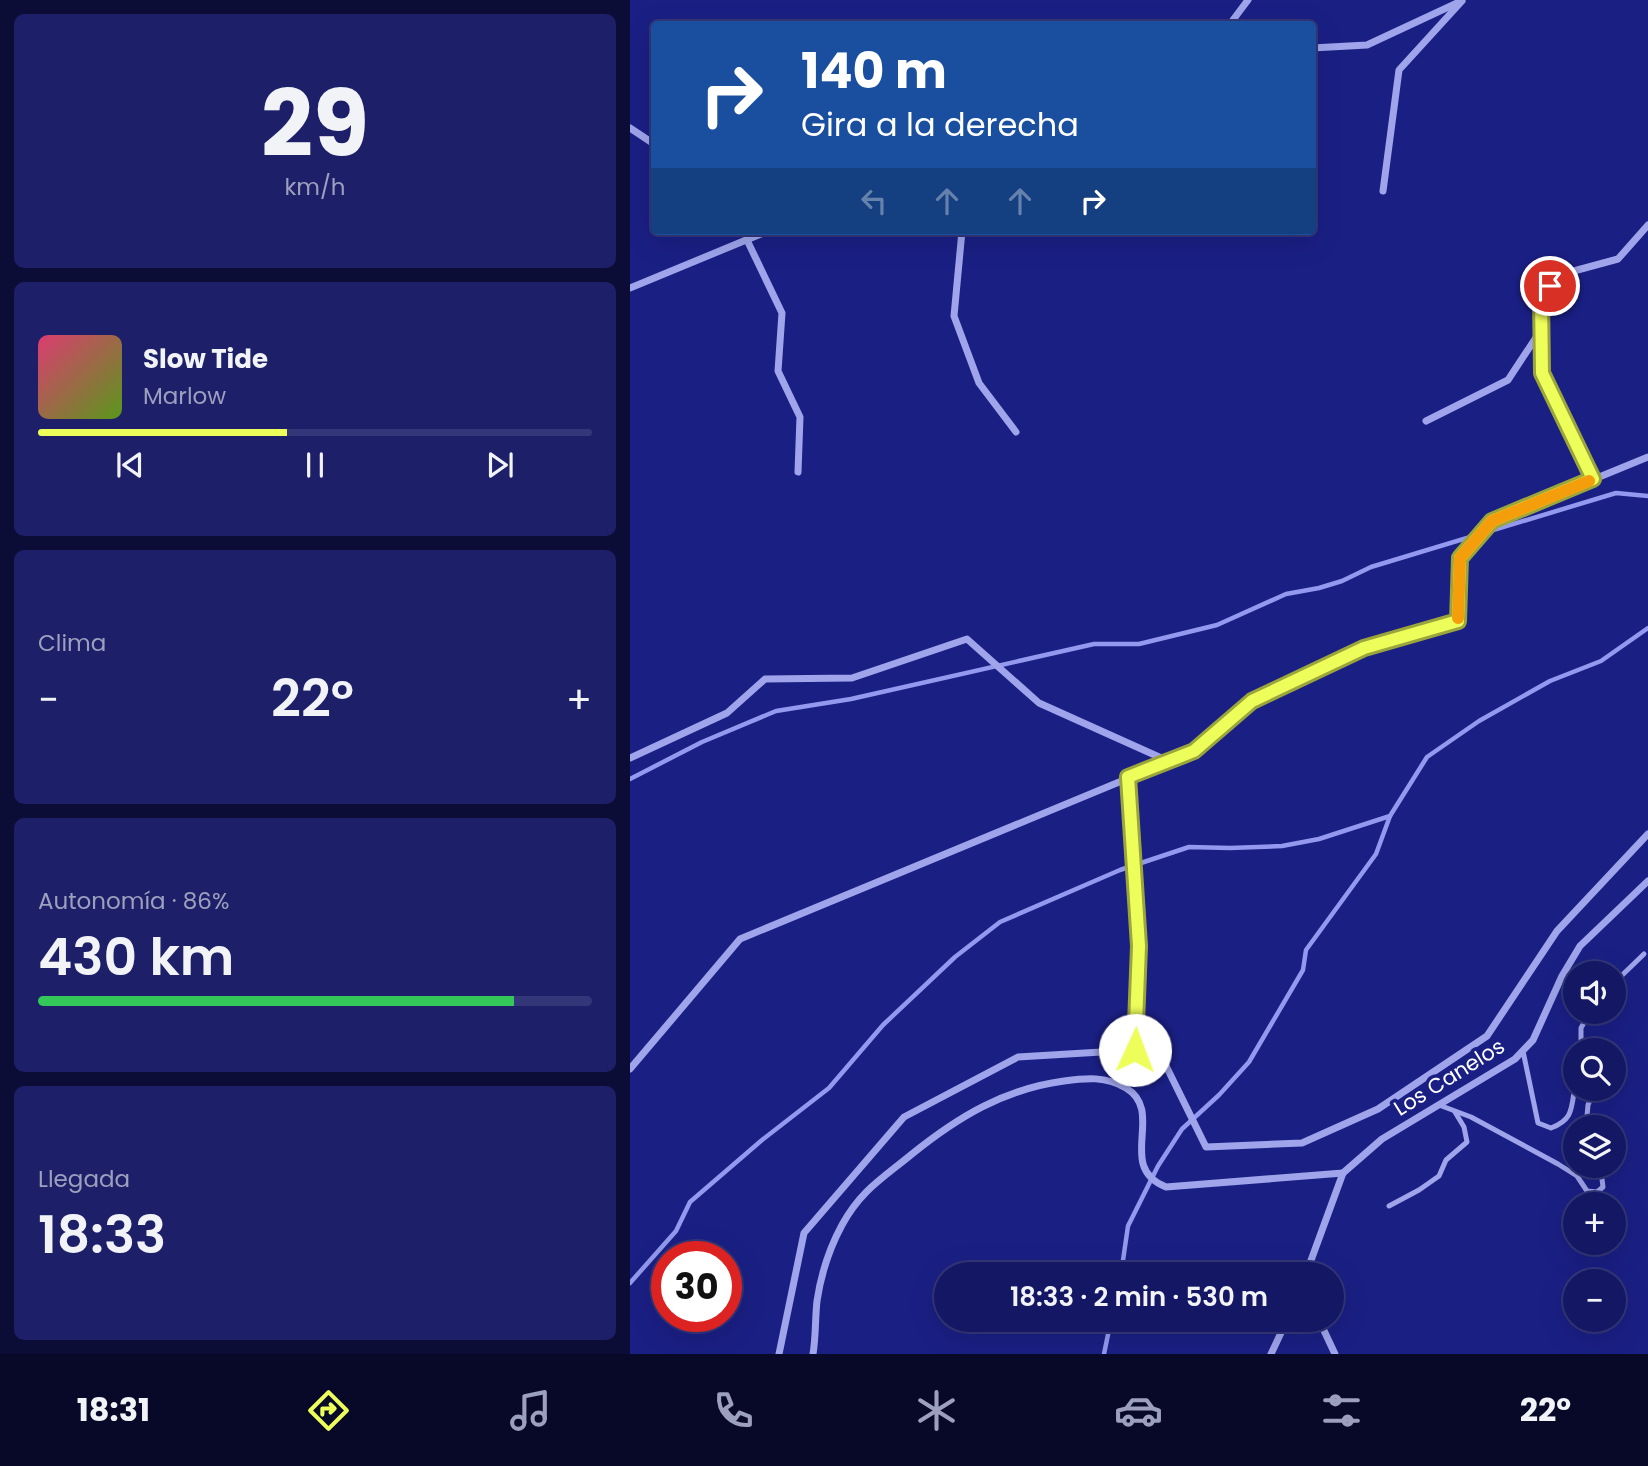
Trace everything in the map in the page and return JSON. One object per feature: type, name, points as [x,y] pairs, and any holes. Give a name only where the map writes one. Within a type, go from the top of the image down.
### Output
[{"type":"street","points":[[1232,21],[1248,0]]},
{"type":"street","points":[[1316,48],[1367,45],[1463,1]]},
{"type":"street","points":[[1383,191],[1399,70],[1463,1]]},
{"type":"street","points":[[630,128],[651,142]]},
{"type":"street","points":[[1593,479],[1542,373],[1541,298],[1559,275],[1618,259],[1648,225]]},
{"type":"street","points":[[630,288],[759,235]]},
{"type":"street","points":[[962,235],[954,316],[979,383],[1016,432]]},
{"type":"street","points":[[747,240],[782,313],[778,371],[800,417],[798,472]]},
{"type":"street","points":[[1426,421],[1508,380],[1542,330]]},
{"type":"street","points":[[630,1069],[740,939],[1194,751],[1252,701],[1364,648],[1458,621],[1460,558],[1492,521],[1648,457]]},
{"type":"street","points":[[630,758],[727,713],[765,679],[852,678],[967,639],[1039,702],[1168,761]]},
{"type":"street","points":[[779,1354],[804,1233],[904,1117],[1018,1057],[1135,1050],[1139,946],[1128,777]]},
{"type":"street","points":[[1136,1006],[1206,1147],[1302,1143],[1378,1109],[1487,1036],[1557,931],[1648,834]]},
{"type":"street","name":"Los Canelos","points":[[1310,1262],[1343,1173],[1382,1139],[1515,1059],[1533,1040],[1562,976],[1580,946],[1648,881]]},
{"type":"street","points":[[813,1354],[817,1301],[824,1270],[835,1240],[854,1206],[880,1178],[942,1129],[977,1108],[1015,1092],[1088,1078],[1107,1080],[1129,1090],[1138,1099],[1143,1114],[1143,1166],[1150,1177],[1166,1187],[1343,1173]]},
{"type":"street","points":[[1271,1354],[1281,1332]]},
{"type":"street","points":[[1325,1332],[1335,1354]]},
{"type":"lane","points":[[1626,971],[1644,954]]},
{"type":"lane","points":[[1523,1051],[1538,1123],[1551,1128],[1565,1123],[1573,1101]]},
{"type":"lane","points":[[1439,1105],[1471,1117],[1563,1167]]},
{"type":"lane","points":[[1390,1206],[1439,1176],[1446,1160],[1467,1142],[1464,1127],[1454,1111]]},
{"type":"lane","points":[[1578,1178],[1587,1191],[1597,1192],[1602,1187],[1601,1178]]},
{"type":"waterway","points":[[630,779],[702,742],[776,711],[851,699],[1094,644],[1139,644],[1217,625],[1286,594],[1342,581],[1371,567],[1616,493],[1648,496]]},
{"type":"waterway","points":[[1123,1262],[1128,1226],[1158,1166],[1182,1129],[1219,1095],[1249,1062],[1303,970],[1306,950],[1376,854],[1390,816],[1427,757],[1479,721],[1550,681],[1601,661],[1648,628]]},
{"type":"waterway","points":[[630,1283],[676,1231],[690,1202],[762,1140],[829,1088],[883,1025],[955,957],[1000,922],[1120,870],[1189,847],[1282,846],[1319,839],[1390,816]]},
{"type":"waterway","points":[[1104,1354],[1109,1332]]},
{"type":"slow traffic","points":[[1458,618],[1460,558],[1492,521],[1589,481]]},
{"type":"route","points":[[1135,1050],[1139,946],[1128,777],[1194,751],[1252,701],[1364,648],[1458,621],[1460,558],[1492,521],[1593,479],[1542,373],[1541,298],[1550,286]]}]
